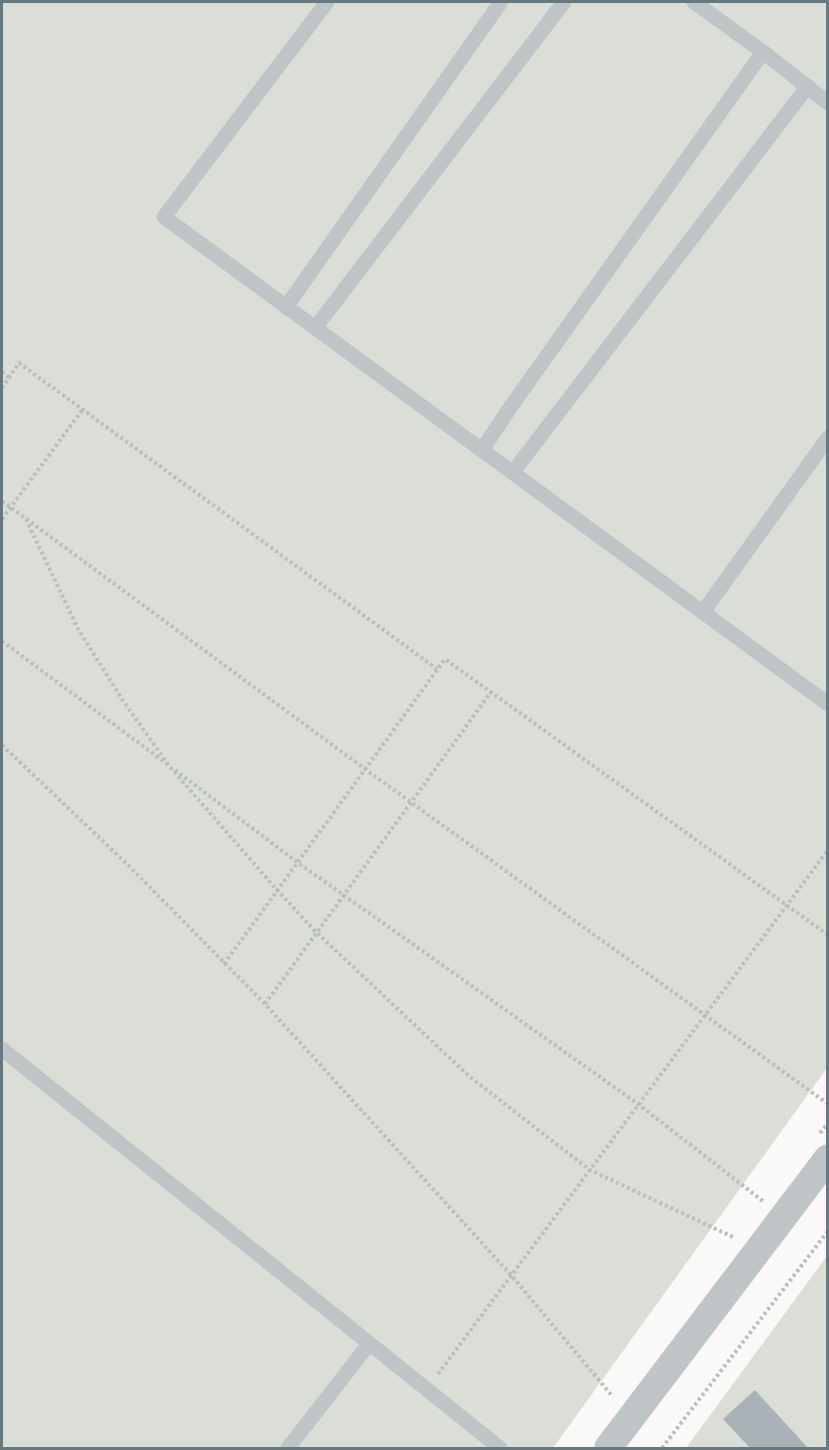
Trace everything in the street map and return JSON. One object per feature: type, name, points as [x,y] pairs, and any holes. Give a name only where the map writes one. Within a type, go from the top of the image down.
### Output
[{"type":"street","points":[[616,1438],[755,1251],[828,1158]]},
{"type":"lane","points":[[327,2],[164,217],[828,704]]},
{"type":"lane","points":[[286,307],[501,2]]},
{"type":"lane","points":[[315,328],[564,2]]},
{"type":"lane","points":[[513,472],[820,94],[694,2]]},
{"type":"lane","points":[[482,450],[763,52]]},
{"type":"lane","points":[[703,612],[828,438]]},
{"type":"lane","points":[[2,1048],[500,1449]]},
{"type":"lane","points":[[288,1449],[369,1344]]},
{"type":"path","points":[[2,388],[19,363],[437,669]]},
{"type":"path","points":[[2,372],[9,377]]},
{"type":"path","points":[[2,519],[83,409]]},
{"type":"path","points":[[2,501],[365,769],[828,1104]]},
{"type":"path","points":[[26,519],[78,629],[122,699],[169,766],[316,932],[470,1077],[590,1170],[741,1241],[755,1251]]},
{"type":"path","points":[[2,640],[297,862],[638,1104],[766,1203],[785,1214]]},
{"type":"path","points":[[224,964],[445,659],[828,935]]},
{"type":"path","points":[[265,1004],[491,692]]},
{"type":"path","points":[[2,745],[126,863],[265,1004],[511,1275],[618,1404],[616,1438]]},
{"type":"path","points":[[426,1390],[828,850]]},
{"type":"path","points":[[662,1449],[828,1231]]},
{"type":"shaded area","points":[[2,2],[827,2],[827,1068],[553,1448],[2,1448]]},
{"type":"shaded area","points":[[827,1256],[827,1448],[686,1448]]},
{"type":"building","points":[[755,1389],[809,1448],[749,1448],[722,1419]]}]
